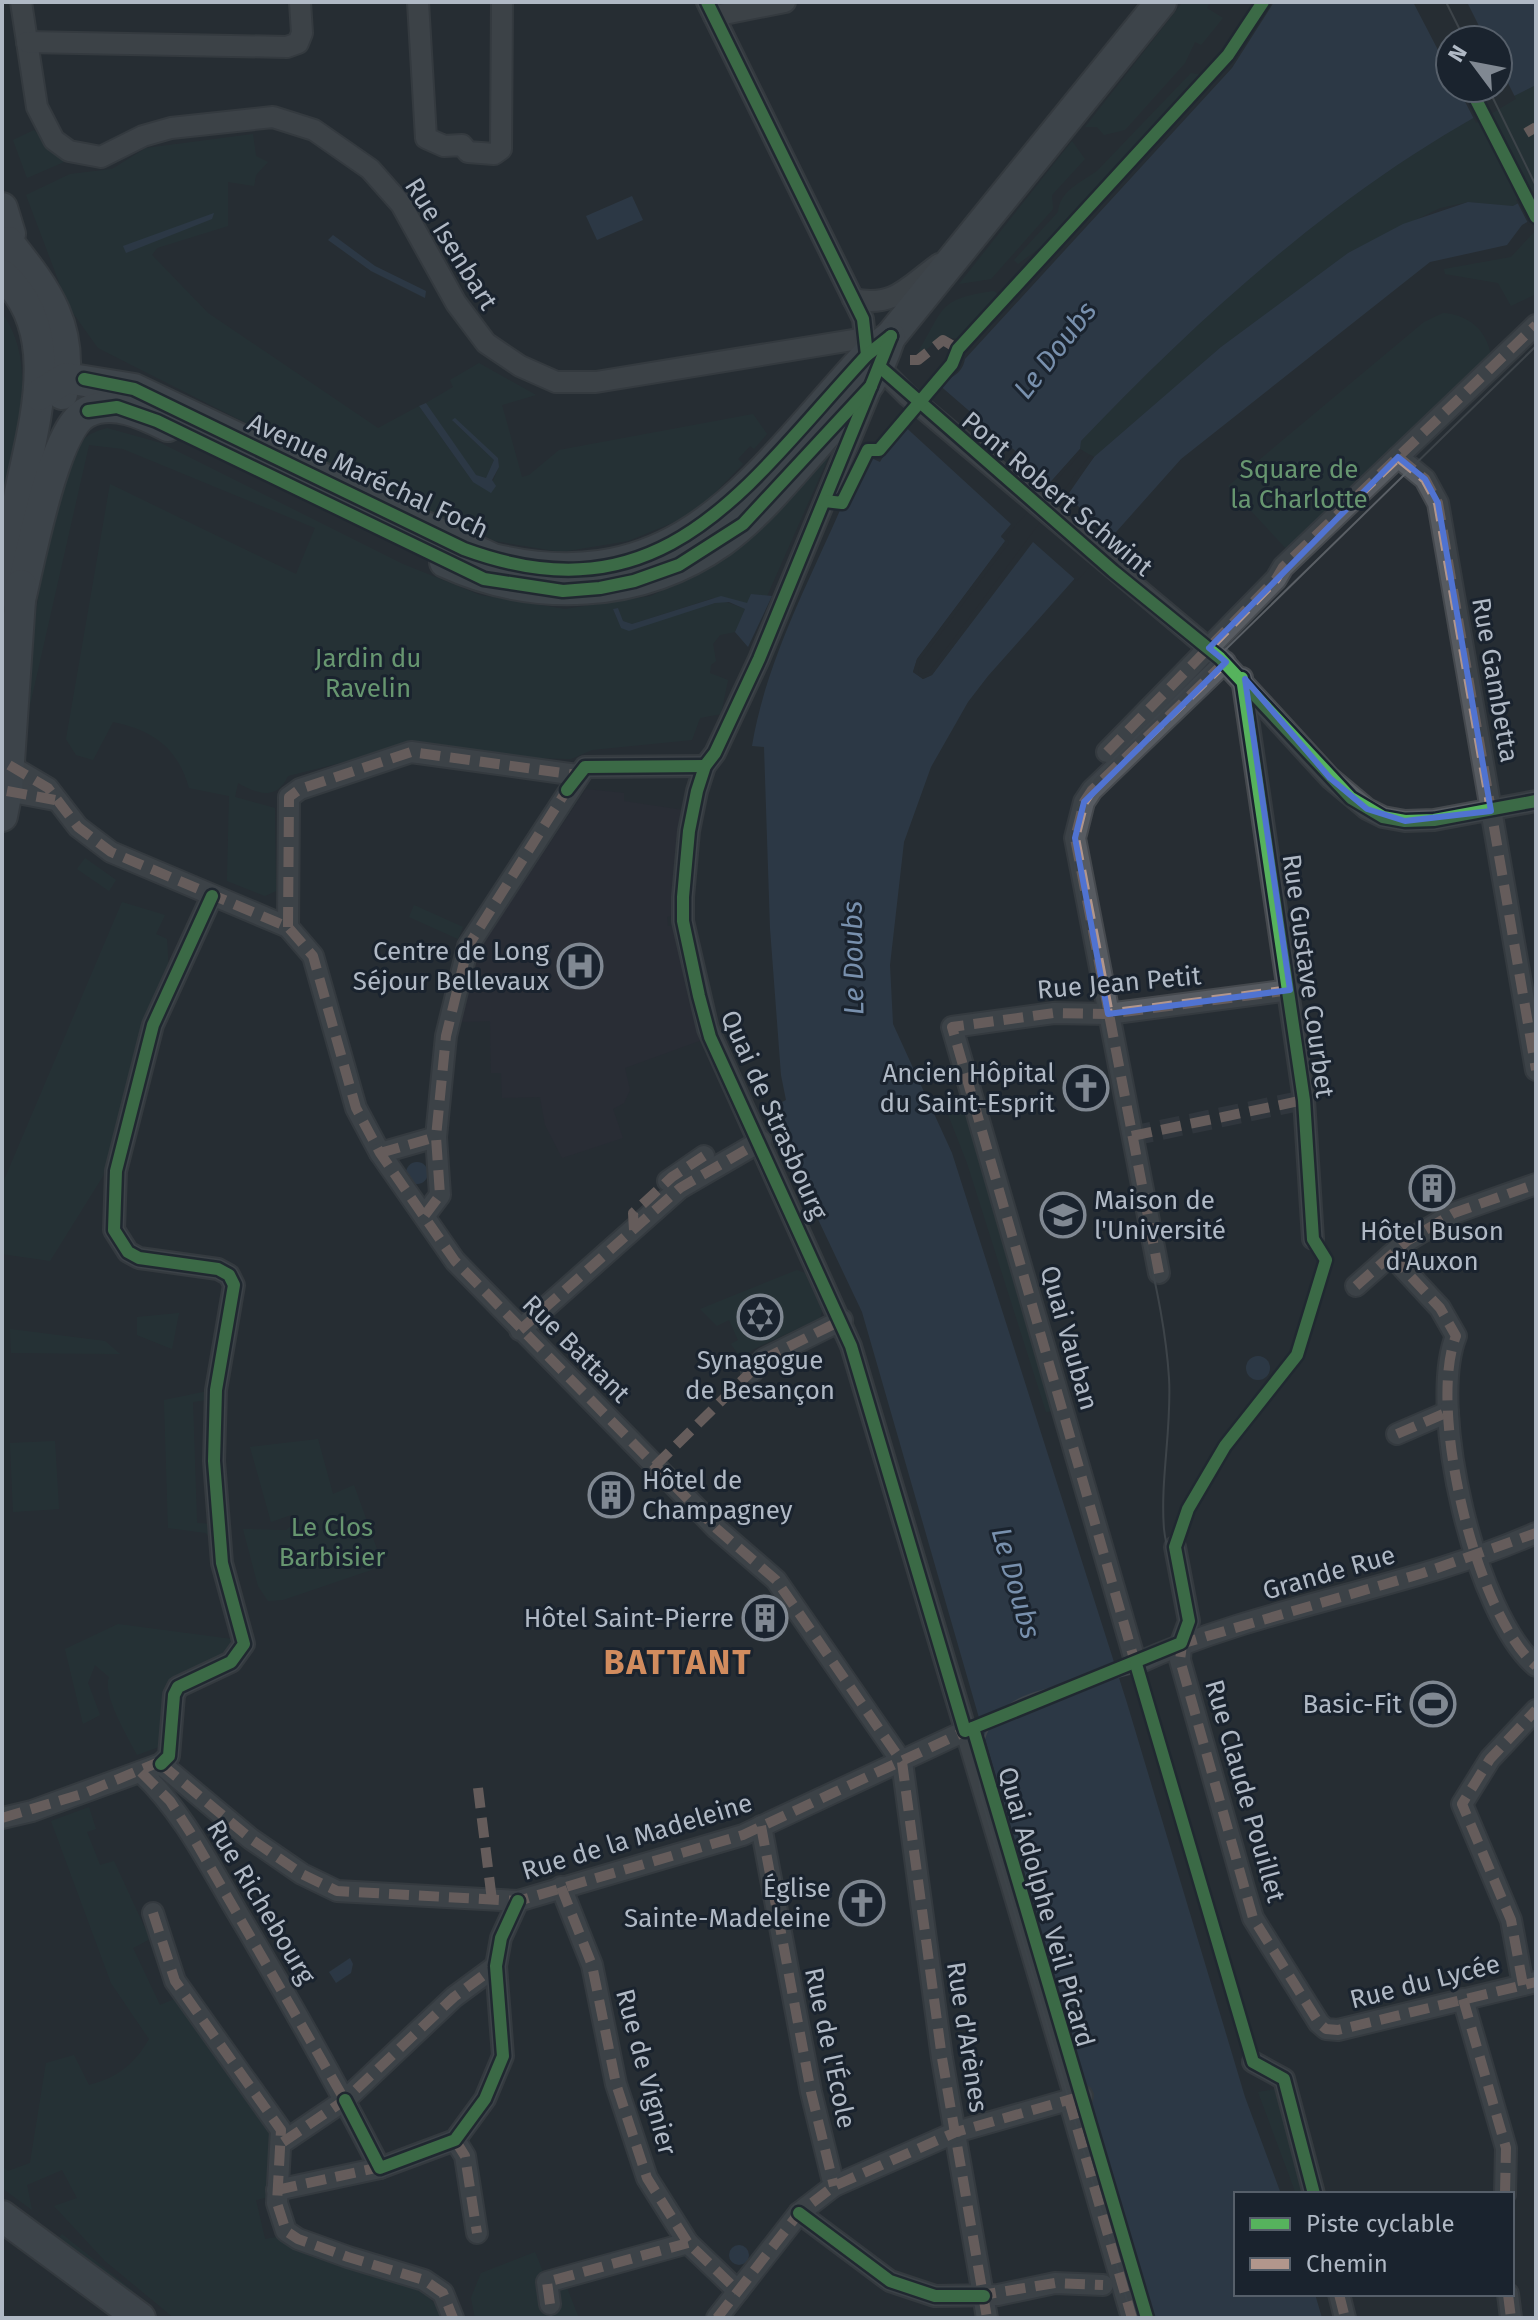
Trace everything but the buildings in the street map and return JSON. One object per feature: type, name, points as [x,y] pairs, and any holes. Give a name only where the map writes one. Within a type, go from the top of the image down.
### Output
[{"type":"main road","points":[[10,610],[57,458],[73,421],[88,411],[117,407],[157,421],[484,579],[563,591],[600,588],[657,574],[720,542],[764,505],[875,357],[1161,2]]},
{"type":"main road","points":[[2,208],[10,226],[5,246],[54,304],[72,372],[36,480],[10,610]]},
{"type":"main road","points":[[2,275],[29,310],[39,357],[39,395],[12,533],[4,784]]},
{"type":"main road","name":"Avenue Maréchal Foch","points":[[72,372],[134,389],[464,549],[521,566],[577,570],[635,559],[681,541],[701,528],[743,492],[875,357]]},
{"type":"main road","points":[[39,395],[72,372]]},
{"type":"main road","points":[[2,2216],[140,2318]]},
{"type":"main road","points":[[2,2234],[115,2318]]},
{"type":"street","name":"Rue Isenbart","points":[[21,2],[37,107],[54,140],[69,151],[101,157],[143,136],[171,128],[273,117],[314,130],[370,169],[412,221],[473,330],[520,366],[556,382],[596,382],[875,357]]},
{"type":"street","points":[[27,42],[287,47],[298,43],[302,33],[300,2]]},
{"type":"street","points":[[418,2],[426,138],[444,146],[462,145],[468,152],[494,154],[501,149],[502,2]]},
{"type":"street","points":[[785,2],[711,9],[863,319],[875,357]]},
{"type":"street","points":[[853,299],[886,302],[971,241]]},
{"type":"street","points":[[1107,752],[1276,579],[1283,567],[1536,325]]},
{"type":"street","name":"Pont Robert Schwint","points":[[875,357],[920,406],[1225,662],[1351,798],[1383,817],[1434,820],[1536,801]]},
{"type":"street","name":"Quai de Strasbourg","points":[[875,357],[759,659],[715,753],[705,766],[689,831],[683,921],[710,1037],[842,1320],[965,1731]]},
{"type":"street","name":"Rue Gambetta","points":[[1398,457],[1425,479],[1438,503],[1536,1070]]},
{"type":"street","points":[[1159,1273],[1075,838],[1084,802],[1098,784],[1225,662]]},
{"type":"street","name":"Rue Gustave Courbet","points":[[1242,678],[1304,1100],[1313,1239]]},
{"type":"street","points":[[1250,720],[1296,738]]},
{"type":"street","points":[[288,927],[289,797],[300,789],[411,752],[577,775]]},
{"type":"street","points":[[425,1215],[440,1195],[436,1137],[448,1021],[468,946],[585,767],[705,766]]},
{"type":"street","name":"Rue Battant","points":[[4,784],[48,788],[84,834],[111,852],[288,927],[313,956],[356,1108],[380,1153],[455,1261],[717,1529],[776,1580],[902,1762]]},
{"type":"street","points":[[2,1818],[32,1811],[161,1764],[169,1756],[174,1695],[178,1687],[231,1662],[244,1644],[222,1563],[214,1461],[216,1390],[234,1285],[229,1275],[218,1269],[139,1258],[128,1252],[114,1230],[116,1171],[153,1025],[212,896]]},
{"type":"street","name":"Rue Jean Petit","points":[[952,1027],[1054,1013],[1108,1014],[1290,990]]},
{"type":"street","name":"Quai Vauban","points":[[952,1027],[1136,1664]]},
{"type":"street","points":[[380,1153],[436,1137]]},
{"type":"street","points":[[520,1330],[711,1161],[761,1141]]},
{"type":"street","points":[[1356,1286],[1391,1255],[1454,1213],[1536,1184]]},
{"type":"street","points":[[1391,1255],[1440,1308],[1456,1336],[1450,1352],[1448,1412],[1457,1487],[1476,1556],[1502,1625],[1536,1666]]},
{"type":"street","points":[[752,1372],[764,1359],[842,1320]]},
{"type":"street","points":[[1397,1434],[1448,1412]]},
{"type":"street","name":"Grande Rue","points":[[1136,1664],[1181,1643],[1476,1556],[1536,1533]]},
{"type":"street","name":"Rue Claude Pouillet","points":[[1175,1547],[1189,1621],[1181,1643],[1180,1660],[1253,1918],[1319,2023],[1326,2029]]},
{"type":"street","points":[[1530,1984],[1511,1920],[1462,1804],[1496,1750],[1536,1710]]},
{"type":"street","name":"Rue de la Madeleine","points":[[518,1901],[690,1853],[761,1826],[965,1731]]},
{"type":"street","name":"Quai Adolphe Veil Picard","points":[[965,1731],[1013,1879],[1075,2098],[1132,2318]]},
{"type":"street","name":"Rue d'Arènes","points":[[902,1762],[942,2058],[987,2318]]},
{"type":"street","points":[[161,1764],[251,1839],[302,1874],[337,1891],[518,1901],[501,1938],[496,1966],[503,2056],[485,2099],[455,2140],[380,2168],[277,2190]]},
{"type":"street","name":"Rue Richebourg","points":[[141,1772],[170,1801],[190,1832],[345,2100],[380,2168]]},
{"type":"street","points":[[2,1828],[32,1811]]},
{"type":"street","name":"Rue de l'École","points":[[761,1826],[811,2092],[834,2186]]},
{"type":"street","name":"Rue de Vignier","points":[[561,1887],[592,1965],[616,2084],[647,2178],[688,2243],[738,2291]]},
{"type":"street","points":[[153,1913],[175,1981],[281,2130],[283,2142],[277,2203],[286,2231],[334,2252],[424,2280],[443,2293],[453,2318]]},
{"type":"street","points":[[283,2142],[345,2100],[454,1997],[496,1966]]},
{"type":"street","name":"Rue du Lycée","points":[[1326,2029],[1338,2030],[1530,1984]]},
{"type":"street","points":[[1463,1999],[1506,2148],[1505,2192]]},
{"type":"street","points":[[1253,2062],[1284,2079],[1313,2192]]},
{"type":"street","points":[[717,2318],[799,2213],[834,2186],[956,2132],[1075,2098]]},
{"type":"street","points":[[455,2140],[465,2156],[477,2233]]},
{"type":"street","points":[[799,2213],[890,2281],[935,2296],[984,2296],[1055,2283],[1103,2285]]},
{"type":"street","points":[[550,2304],[547,2282],[688,2243]]},
{"type":"street","points":[[1340,2296],[1345,2318]]},
{"type":"street","points":[[1508,2296],[1511,2318]]},
{"type":"highlighted area","points":[[1398,457],[1425,479],[1438,503],[1491,811],[1405,821],[1367,809],[1330,778],[1245,679],[1290,990],[1108,1014],[1075,838],[1084,802],[1226,662],[1209,648]]},
{"type":"shaded area","name":"Centre de Long Séjour Bellevaux","points":[[586,789],[624,793],[624,801],[683,810],[674,915],[667,917],[668,926],[676,926],[702,1040],[625,1068],[630,1090],[624,1103],[613,1109],[623,1138],[562,1158],[545,1125],[540,1097],[502,1098],[501,1073],[491,1073],[490,1021],[460,1022],[481,946]]},
{"type":"green space","points":[[1183,2],[1210,2],[1207,8],[1223,18],[1201,45],[1195,42],[1185,63],[1125,130],[1104,135],[1097,127],[1085,127]]},
{"type":"green space","points":[[1191,73],[1202,75],[1053,238],[1018,264],[1014,260],[1058,212],[1067,192],[1097,171]]},
{"type":"green space","points":[[1536,85],[1536,193],[1513,206],[1468,202],[1440,208],[1348,253],[1221,347],[1094,457],[1080,449],[1081,441],[1132,389],[1293,242],[1410,157],[1500,104],[1514,104],[1514,97]]},
{"type":"green space","points":[[34,130],[64,162],[27,178],[13,140]]},
{"type":"green space","points":[[253,134],[256,156],[268,162],[256,175],[254,186],[228,182],[228,226],[157,248],[152,255],[208,313],[378,428],[419,406],[473,482],[492,483],[499,467],[498,458],[453,421],[494,460],[486,478],[475,475],[426,403],[453,387],[450,380],[479,363],[536,395],[502,405],[522,477],[529,475],[559,450],[753,414],[767,434],[754,449],[750,446],[738,459],[743,464],[704,504],[677,521],[628,541],[561,552],[495,541],[311,456],[98,348],[68,306],[26,195],[70,174],[112,169],[146,148]]},
{"type":"green space","points":[[1072,141],[1085,159],[1052,195],[1053,209],[991,279],[959,284]]},
{"type":"green space","points":[[1536,230],[1536,294],[1511,306],[1498,283],[1445,274],[1444,269],[1511,257]]},
{"type":"green space","points":[[994,291],[1003,299],[963,340],[942,336],[921,354],[918,352],[939,315],[952,302]]},
{"type":"green space","points":[[2,313],[20,356],[22,379],[18,427],[2,496]]},
{"type":"green space","name":"Square de la Charlotte","points":[[1443,313],[1461,317],[1475,326],[1485,339],[1491,357],[1290,553],[1228,486],[1424,322]]},
{"type":"green space","name":"Jardin du Ravelin","points":[[107,428],[161,443],[403,564],[480,595],[565,609],[651,596],[703,571],[732,553],[763,524],[832,449],[767,596],[752,594],[748,604],[713,598],[632,624],[623,621],[618,608],[613,609],[621,628],[723,601],[745,609],[735,632],[720,635],[713,644],[716,661],[711,665],[710,673],[728,680],[721,714],[700,718],[692,740],[592,750],[571,759],[501,757],[408,746],[288,776],[272,792],[259,792],[238,783],[235,797],[275,808],[276,891],[265,896],[227,881],[229,796],[189,788],[178,762],[162,743],[140,730],[113,722],[93,760],[76,755],[66,739],[110,484],[296,574],[315,528],[123,449],[89,445],[28,714],[36,615],[59,497],[69,466],[81,443],[89,435]]},
{"type":"green space","points":[[85,858],[116,880],[109,891],[77,869]]},
{"type":"green space","points":[[122,902],[165,915],[156,934],[167,939],[169,976],[119,1139],[103,1176],[50,1261],[2,1254],[2,1185]]},
{"type":"green space","points":[[414,905],[463,927],[458,939],[409,917]]},
{"type":"green space","points":[[967,1098],[1055,1411],[1046,1412],[967,1163],[942,1099]]},
{"type":"green space","name":"Synagogue de Besançon","points":[[797,1270],[805,1273],[822,1311],[820,1318],[752,1350],[742,1360],[731,1344],[738,1340],[729,1320],[717,1326],[700,1309]]},
{"type":"green space","points":[[179,1313],[172,1349],[137,1335],[137,1317]]},
{"type":"green space","points":[[10,1329],[105,1341],[120,1354],[11,1353]]},
{"type":"green space","points":[[208,1391],[206,1400],[193,1402],[197,1523],[212,1524],[213,1544],[206,1533],[168,1528],[164,1400]]},
{"type":"green space","name":"Le Clos Barbisier","points":[[318,1439],[333,1494],[354,1485],[383,1566],[283,1600],[268,1601],[258,1586],[243,1529],[286,1530],[295,1523],[291,1515],[271,1522],[250,1447]]},
{"type":"green space","points":[[55,1441],[59,1509],[13,1512],[10,1443]]},
{"type":"green space","points":[[118,1624],[232,1639],[236,1645],[231,1655],[182,1676],[164,1745],[137,1755],[112,1705],[109,1677],[95,1665],[88,1683],[100,1715],[83,1724],[65,1649]]},
{"type":"green space","points":[[89,1807],[96,1829],[87,1832],[100,1865],[114,1861],[150,1939],[133,1948],[160,2005],[177,1998],[277,2133],[269,2197],[256,2200],[265,2239],[277,2237],[295,2250],[318,2259],[415,2289],[433,2301],[444,2318],[174,2318],[105,2261],[54,2206],[77,2198],[62,2170],[27,2185],[32,2210],[2,2188],[2,2166],[8,2171],[30,2163],[46,2063],[74,2055],[89,2085],[124,2069],[138,2056],[149,2039],[111,1983],[51,1821]]},
{"type":"green space","points":[[1282,2088],[1308,2192],[1295,2192],[1258,2092]]},
{"type":"green space","points":[[62,2234],[133,2291],[127,2297],[56,2241]]},
{"type":"green space","points":[[535,2252],[544,2274],[559,2268],[579,2318],[475,2318],[471,2298],[481,2273]]},
{"type":"water","name":"Le Doubs","points":[[1274,2],[1536,2],[1536,85],[1514,97],[1514,24],[1434,24],[1434,104],[1500,104],[1410,157],[1293,242],[1132,389],[1081,441],[1080,449],[1001,537],[1006,540],[917,659],[913,672],[923,679],[932,675],[1094,457],[1221,347],[1348,253],[1403,224],[1468,202],[1513,206],[1536,193],[1536,217],[1522,225],[1507,245],[1430,262],[1181,459],[988,676],[968,702],[931,767],[904,842],[890,965],[893,1024],[952,1153],[1127,1703],[1245,2097],[1280,2192],[1234,2192],[1234,2296],[1316,2296],[1322,2318],[1152,2318],[862,1312],[789,1158],[795,1154],[781,1128],[776,1105],[786,1100],[781,1075],[770,928],[764,747],[752,746],[758,715],[789,625],[841,508],[844,509],[869,457],[880,462],[922,404],[964,364],[965,359],[1232,68]]},
{"type":"water","points":[[632,196],[643,220],[597,240],[586,216]]},
{"type":"water","points":[[214,213],[212,219],[126,253],[123,246]]},
{"type":"water","points":[[333,235],[375,266],[426,291],[425,298],[371,271],[328,240]]},
{"type":"water","points":[[426,403],[476,475],[486,478],[494,460],[452,420],[455,418],[498,458],[499,467],[492,480],[496,486],[491,493],[473,482],[419,406]]},
{"type":"water","points":[[751,594],[772,596],[748,647],[735,632],[745,609],[729,602],[715,603],[629,631],[621,628],[613,609],[618,608],[623,621],[632,624],[721,596],[747,603]]},
{"type":"water","points":[[417,1162],[425,1165],[428,1173],[425,1181],[417,1184],[409,1181],[406,1173],[409,1165]]},
{"type":"water","points":[[1258,1356],[1267,1359],[1270,1368],[1267,1377],[1258,1380],[1249,1377],[1246,1368],[1249,1359]]},
{"type":"water","points":[[350,1958],[353,1964],[351,1973],[336,1983],[329,1972]]},
{"type":"water","points":[[739,2245],[746,2248],[749,2255],[746,2262],[739,2265],[732,2262],[729,2255],[732,2248]]},
{"type":"pier","points":[[1413,2],[1467,2],[1478,24],[1434,24],[1434,42]]},
{"type":"pier","points":[[1466,104],[1508,104],[1476,123]]},
{"type":"pier","points":[[1536,189],[1536,222],[1529,225],[1516,200]]},
{"type":"pier","points":[[937,383],[1051,482],[1080,449],[1083,451],[1006,536],[1009,543],[920,661],[918,674],[929,672],[1090,455],[1094,457],[1067,496],[1114,539],[1077,581],[1033,542],[932,675],[923,679],[913,672],[917,659],[1005,541],[1001,536],[1011,524],[900,422]]},
{"type":"tunnel","points":[[1132,1136],[1304,1100]]},
{"type":"tram line","points":[[1446,2],[1457,24]]},
{"type":"tram line","points":[[1496,104],[1536,186]]},
{"type":"tram line","points":[[1132,2318],[981,1796],[982,1744],[1001,1712],[1032,1694],[1143,1670],[1168,1651],[1180,1618],[1179,1595],[1164,1529],[1169,1416],[1164,1329],[1093,967],[1070,838],[1071,829],[1078,806],[1094,778],[1536,346]]},
{"type":"marked path","points":[[1526,133],[1536,127]]},
{"type":"marked path","points":[[1107,752],[1276,579],[1283,567],[1536,325]]},
{"type":"marked path","points":[[910,360],[918,360],[943,340],[958,349]]},
{"type":"marked path","points":[[1398,457],[1425,479],[1438,503],[1536,1070]]},
{"type":"marked path","points":[[1159,1273],[1075,838],[1084,802],[1092,790],[1225,662]]},
{"type":"marked path","points":[[288,927],[289,797],[300,789],[411,752],[577,775]]},
{"type":"marked path","points":[[9,765],[48,788],[78,827],[111,852],[288,927],[313,956],[356,1108],[380,1153],[455,1261],[717,1529],[776,1580],[902,1762],[942,2058],[987,2318]]},
{"type":"marked path","points":[[425,1215],[440,1195],[436,1137],[446,1036],[468,946],[570,785]]},
{"type":"marked path","points":[[7,791],[55,800]]},
{"type":"marked path","points":[[1137,1669],[952,1027],[1054,1013],[1108,1014],[1290,990]]},
{"type":"marked path","points":[[1132,1136],[1304,1100]]},
{"type":"marked path","points":[[380,1153],[436,1137]]},
{"type":"marked path","points":[[520,1330],[680,1188],[761,1141]]},
{"type":"marked path","points":[[634,1230],[633,1213],[672,1177],[704,1156]]},
{"type":"marked path","points":[[1356,1286],[1407,1241],[1454,1213],[1536,1184]]},
{"type":"marked path","points":[[1391,1255],[1440,1308],[1456,1336],[1449,1369],[1448,1411],[1463,1509],[1494,1603],[1514,1640],[1536,1666]]},
{"type":"marked path","points":[[655,1466],[764,1359],[842,1320]]},
{"type":"marked path","points":[[1397,1434],[1448,1412]]},
{"type":"marked path","points":[[1177,1645],[1423,1573],[1536,1533]]},
{"type":"marked path","points":[[1183,1637],[1180,1660],[1253,1918],[1319,2023],[1326,2029],[1338,2030],[1536,1982]]},
{"type":"marked path","points":[[1523,1985],[1511,1920],[1462,1804],[1490,1759],[1536,1710]]},
{"type":"marked path","points":[[161,1764],[251,1839],[302,1874],[337,1891],[518,1901],[743,1835],[970,1729]]},
{"type":"marked path","points":[[2,1818],[82,1794],[164,1760]]},
{"type":"marked path","points":[[141,1772],[170,1801],[190,1832],[347,2104]]},
{"type":"marked path","points":[[478,1788],[492,1900]]},
{"type":"marked path","points":[[761,1826],[811,2092],[834,2186]]},
{"type":"marked path","points":[[561,1887],[592,1965],[616,2084],[647,2178],[688,2243],[738,2291]]},
{"type":"marked path","points":[[153,1913],[175,1981],[281,2130],[277,2203],[286,2231],[298,2239],[348,2257],[424,2280],[443,2293],[453,2318]]},
{"type":"marked path","points":[[283,2142],[345,2100],[454,1997],[496,1966]]},
{"type":"marked path","points":[[1463,1999],[1506,2148],[1505,2192]]},
{"type":"marked path","points":[[717,2318],[799,2213],[834,2186],[956,2132],[1082,2096]]},
{"type":"marked path","points":[[1069,2100],[1132,2318]]},
{"type":"marked path","points":[[455,2140],[465,2156],[477,2233]]},
{"type":"marked path","points":[[277,2190],[385,2166]]},
{"type":"marked path","points":[[550,2304],[547,2282],[688,2243]]},
{"type":"marked path","points":[[976,2296],[1055,2283],[1103,2285]]},
{"type":"marked path","points":[[1340,2296],[1345,2318]]},
{"type":"marked path","points":[[1508,2296],[1511,2318]]},
{"type":"cycle path","points":[[707,2],[863,319],[867,355]]},
{"type":"cycle path","points":[[825,501],[842,503],[868,450],[879,450],[952,364],[958,349],[1228,55],[1263,2]]},
{"type":"cycle path","points":[[1478,104],[1536,217]]},
{"type":"cycle path","points":[[84,379],[134,389],[464,549],[534,567],[595,568],[648,554],[696,528],[740,493],[867,355],[891,336]]},
{"type":"cycle path","points":[[88,411],[117,407],[157,421],[484,579],[563,591],[600,588],[634,581],[679,565],[743,524],[871,386],[891,336]]},
{"type":"cycle path","points":[[881,368],[1113,571],[1220,658],[1351,798],[1383,817],[1405,821],[1434,820],[1536,801]]},
{"type":"cycle path","points":[[871,386],[759,659],[715,753],[705,766],[689,831],[683,921],[710,1037],[851,1346],[965,1731],[1181,1643],[1189,1621],[1175,1547],[1188,1509],[1225,1446],[1297,1355],[1326,1260],[1313,1239],[1304,1100],[1242,678]]},
{"type":"cycle path","points":[[567,790],[585,767],[705,766]]},
{"type":"cycle path","points":[[161,1764],[169,1756],[174,1695],[178,1687],[231,1662],[244,1644],[222,1563],[214,1461],[216,1390],[234,1285],[229,1275],[218,1269],[139,1258],[128,1252],[114,1230],[116,1171],[153,1025],[212,896]]},
{"type":"cycle path","points":[[1136,1664],[1253,2062],[1284,2079],[1313,2192]]},
{"type":"cycle path","points":[[973,1728],[1147,2318]]},
{"type":"cycle path","points":[[345,2100],[380,2168],[455,2140],[485,2099],[503,2056],[496,1966],[501,1938],[518,1901]]},
{"type":"cycle path","points":[[799,2213],[890,2281],[935,2296],[984,2296]]},
{"type":"place","name":"Centre de Long Séjour Bellevaux","points":[[580,966]]},
{"type":"place","name":"Ancien Hôpital du Saint-Esprit","points":[[1086,1088]]},
{"type":"place","name":"Hôtel Buson d'Auxon","points":[[1432,1188]]},
{"type":"place","name":"Maison de l'Université","points":[[1063,1215]]},
{"type":"place","name":"Synagogue de Besançon","points":[[760,1317]]},
{"type":"place","name":"Hôtel de Champagney","points":[[611,1495]]},
{"type":"place","name":"Hôtel Saint-Pierre","points":[[765,1618]]},
{"type":"place","name":"Basic-Fit","points":[[1433,1704]]},
{"type":"place","name":"Église Sainte-Madeleine","points":[[862,1903]]},
{"type":"district","name":"BATTANT","points":[[678,1662]]}]
